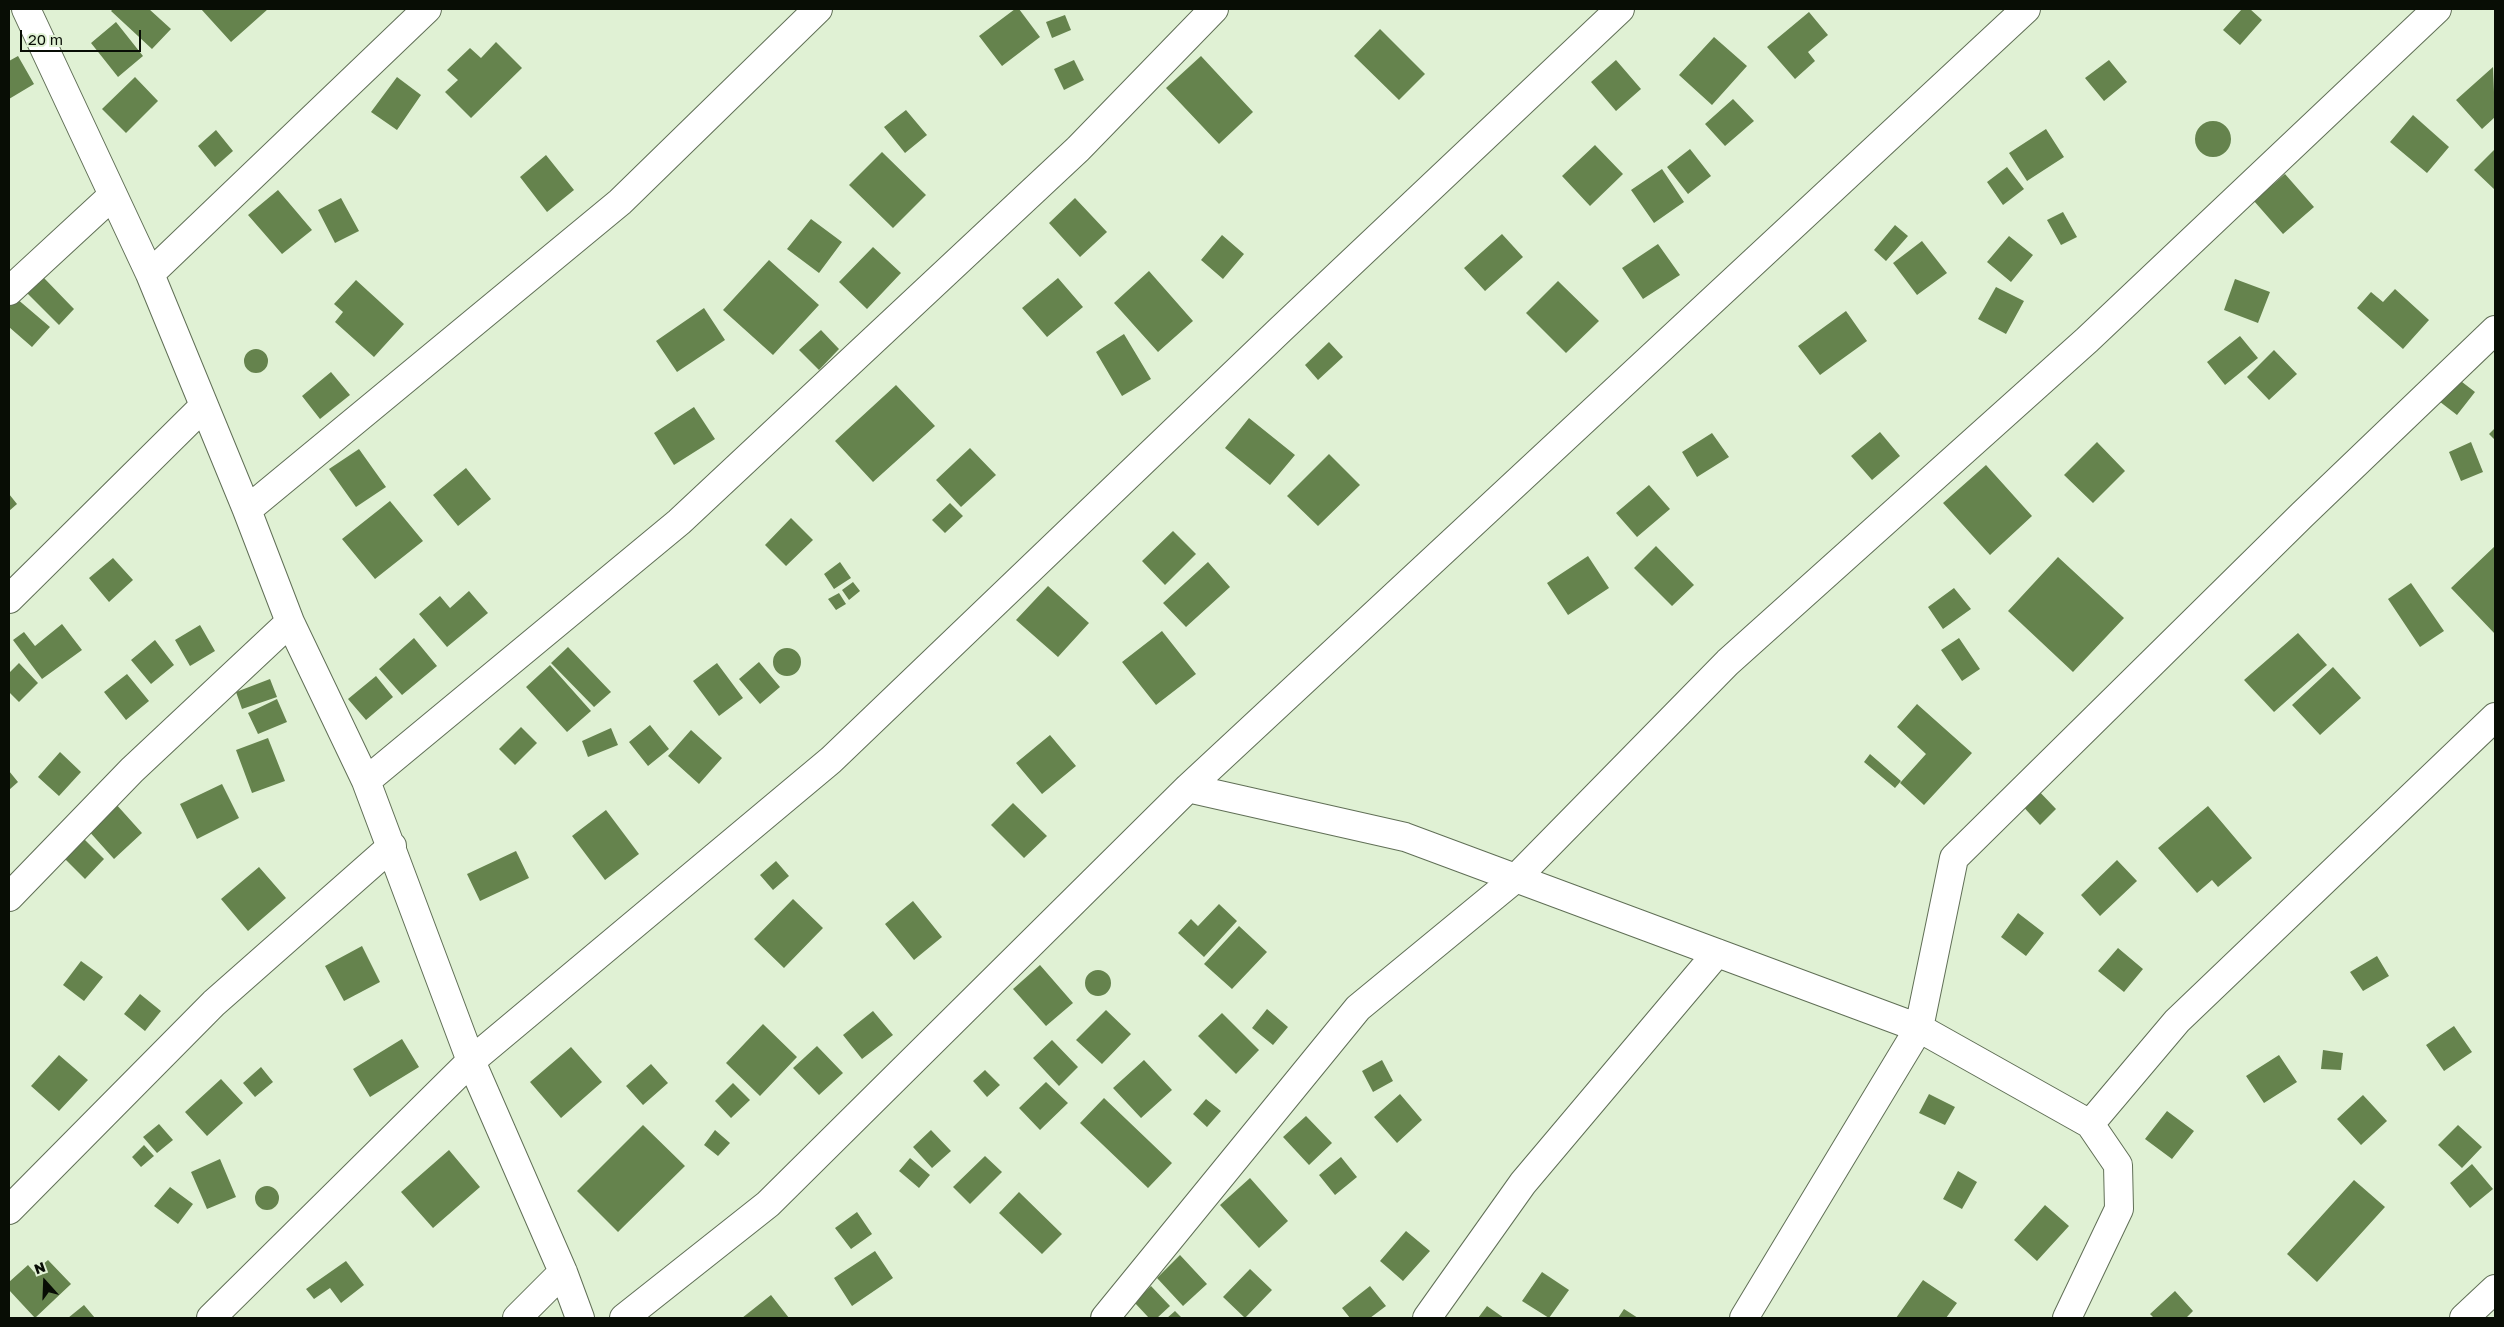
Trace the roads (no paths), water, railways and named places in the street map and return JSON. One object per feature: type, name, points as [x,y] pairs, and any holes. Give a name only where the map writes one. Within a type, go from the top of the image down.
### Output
[{"type":"street","points":[[26,9],[150,274],[247,510],[290,622],[366,781],[392,846],[471,1061],[563,1272],[580,1318]]},
{"type":"street","points":[[150,274],[427,9]]},
{"type":"street","points":[[247,510],[620,202],[818,9]]},
{"type":"street","points":[[366,781],[679,522],[1078,148],[1214,9]]},
{"type":"street","points":[[211,1318],[471,1061],[831,760],[1287,323],[1620,9]]},
{"type":"street","points":[[624,1318],[768,1204],[1188,788],[2026,9]]},
{"type":"street","points":[[1105,1318],[1358,1008],[1516,878],[1728,662],[2086,340],[2437,9]]},
{"type":"street","points":[[9,292],[113,195]]},
{"type":"street","points":[[1744,1318],[1919,1028],[1954,858],[2302,515],[2495,330]]},
{"type":"street","points":[[9,599],[204,406]]},
{"type":"street","points":[[9,896],[132,770],[290,622]]},
{"type":"street","points":[[2090,1124],[2177,1021],[2495,718]]},
{"type":"street","points":[[1188,788],[1405,837],[1919,1028],[2090,1124],[2118,1164],[2119,1210],[2067,1318]]},
{"type":"street","points":[[9,1210],[214,1003],[392,846]]},
{"type":"street","points":[[1427,1318],[1523,1183],[1717,953]]},
{"type":"street","points":[[517,1318],[563,1272]]},
{"type":"street","points":[[2464,1318],[2495,1289]]}]
